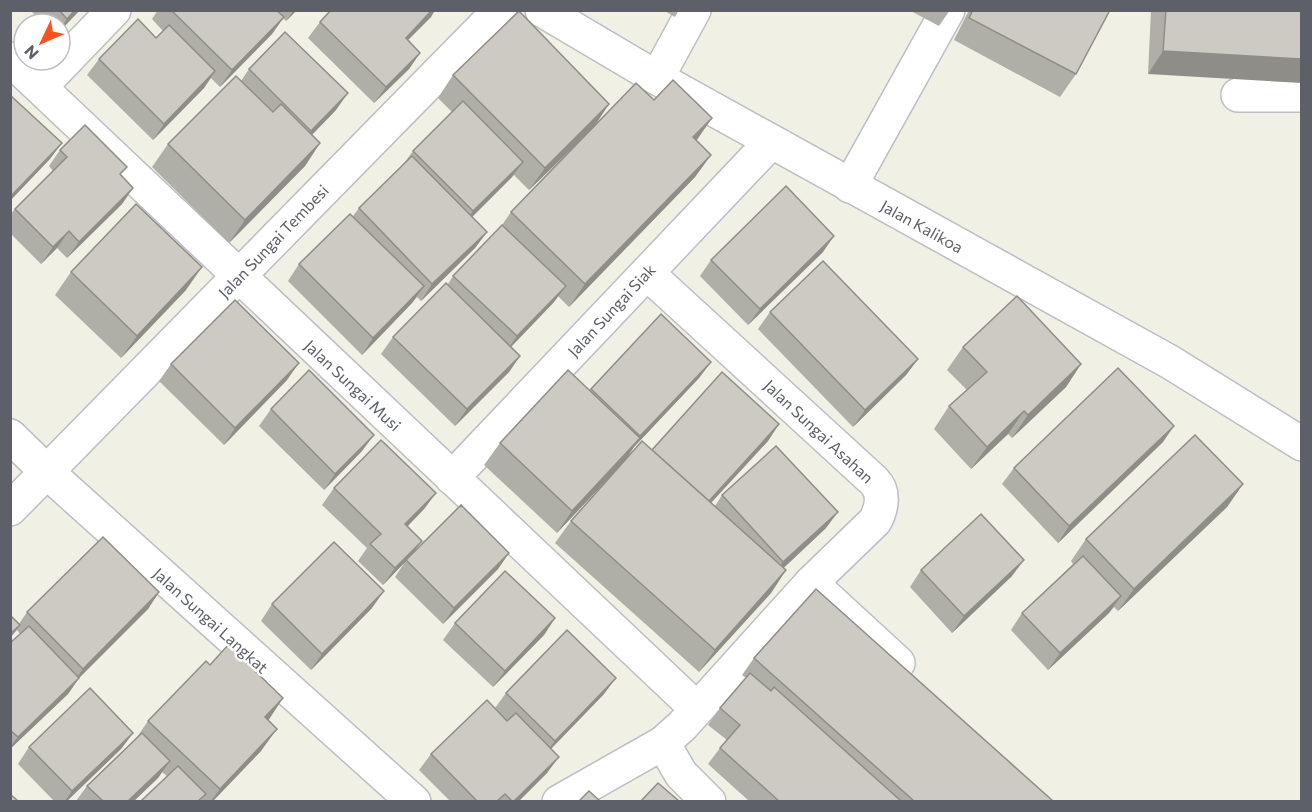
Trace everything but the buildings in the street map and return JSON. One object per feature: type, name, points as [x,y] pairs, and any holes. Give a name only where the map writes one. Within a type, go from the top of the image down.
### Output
[{"type":"street","points":[[40,87],[114,10]]},
{"type":"street","name":"Jalan Sungai Tembesi","points":[[10,509],[500,10]]},
{"type":"street","name":"Jalan Kalikoa","points":[[542,10],[771,142],[1170,362],[1302,444]]},
{"type":"street","points":[[657,78],[694,10]]},
{"type":"street","points":[[850,186],[948,10]]},
{"type":"street","name":"Jalan Sungai Musi","points":[[10,59],[697,709]]},
{"type":"street","points":[[1238,95],[1302,95]]},
{"type":"street","name":"Jalan Sungai Siak","points":[[452,478],[771,142]]},
{"type":"street","name":"Jalan Sungai Asahan","points":[[559,801],[663,743],[697,709],[811,583],[875,521],[880,512],[881,501],[878,485],[647,273]]},
{"type":"street","name":"Jalan Sungai Langkat","points":[[10,436],[47,472],[414,801]]},
{"type":"street","points":[[811,583],[916,680]]},
{"type":"street","points":[[663,743],[681,774],[709,801]]}]
